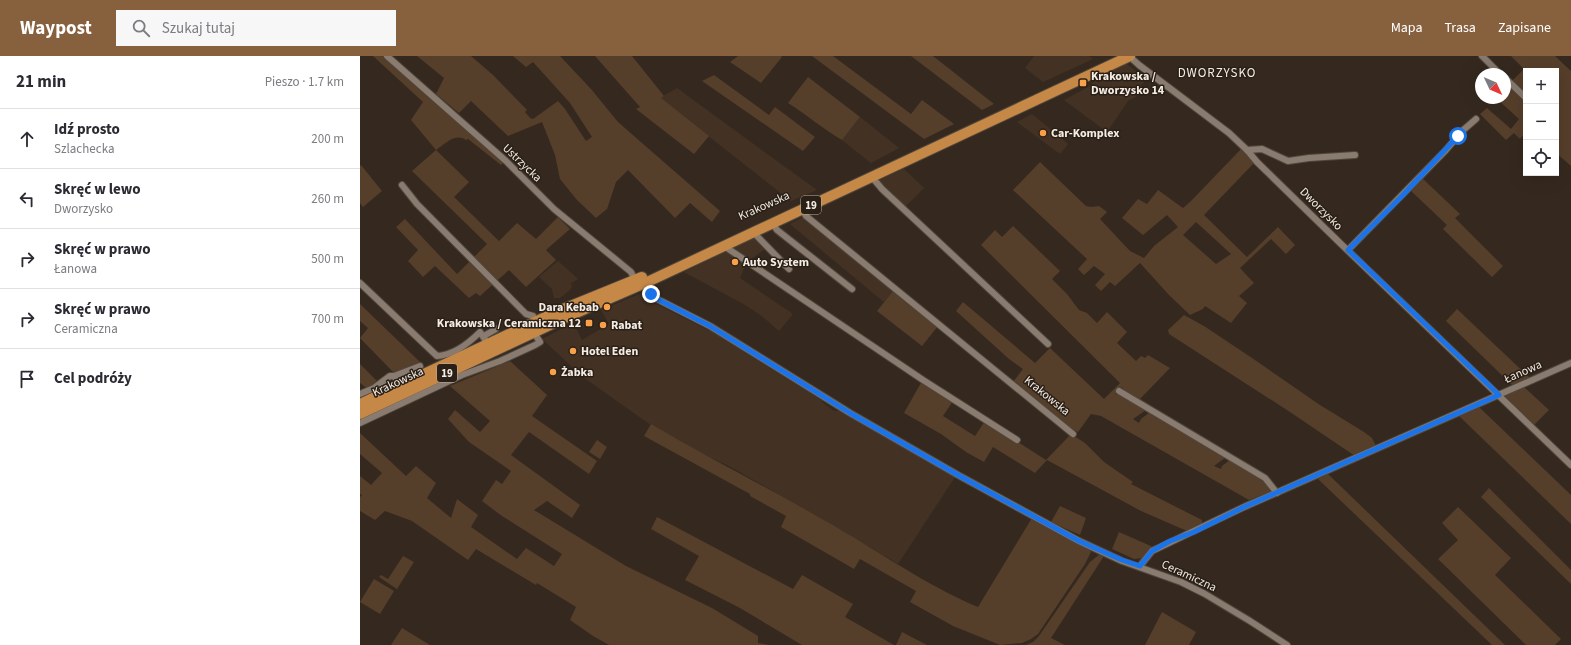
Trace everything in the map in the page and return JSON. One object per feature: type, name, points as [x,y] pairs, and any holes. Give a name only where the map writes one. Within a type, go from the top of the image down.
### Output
[{"type":"main road","name":"Krakowska","points":[[360,414],[534,333],[1113,56]]},
{"type":"main road","name":"Krakowska","points":[[360,404],[400,386],[486,340],[569,306],[639,282],[725,245],[1129,56]]},
{"type":"street","name":"Ustrzycka","points":[[387,56],[506,161],[554,209],[631,272],[639,282]]},
{"type":"street","name":"Dworzysko","points":[[1129,56],[1229,133],[1257,162],[1571,465]]},
{"type":"street","points":[[1482,56],[1494,68]]},
{"type":"street","points":[[1511,84],[1523,95]]},
{"type":"street","points":[[1348,250],[1445,151],[1458,136],[1458,131],[1461,132],[1476,119]]},
{"type":"street","points":[[1247,150],[1262,149],[1288,161],[1355,155]]},
{"type":"street","points":[[871,176],[882,189],[1048,344]]},
{"type":"street","points":[[402,185],[417,204],[526,314],[532,316]]},
{"type":"street","name":"Krakowska","points":[[802,209],[806,216],[1074,434]]},
{"type":"street","points":[[772,223],[777,230],[852,289]]},
{"type":"street","points":[[753,232],[789,269]]},
{"type":"street","points":[[725,245],[924,380],[1017,440]]},
{"type":"street","name":"Ceramiczna","points":[[639,282],[654,298],[710,326],[850,413],[958,475],[1079,541],[1122,560],[1181,582],[1205,594],[1250,620],[1287,645]]},
{"type":"street","name":"Krakowska","points":[[360,283],[437,356],[443,356],[463,347],[480,332],[486,340]]},
{"type":"street","points":[[486,340],[496,329]]},
{"type":"street","name":"Krakowska","points":[[360,423],[462,375],[500,361],[535,345],[540,342],[534,333]]},
{"type":"street","name":"Łanowa","points":[[1140,566],[1152,551],[1170,541],[1571,363]]},
{"type":"street","name":"Krakowska","points":[[360,394],[374,388],[390,376],[394,376],[420,366]]},
{"type":"street","name":"Krakowska","points":[[394,376],[400,386]]},
{"type":"street","points":[[1119,391],[1265,478],[1277,493]]},
{"type":"shaded area","points":[[373,56],[384,56],[503,163],[501,165],[468,139],[454,138],[436,150],[411,120],[423,102]]},
{"type":"shaded area","points":[[417,56],[471,56],[493,75],[527,110],[525,112],[530,118],[533,119],[558,101],[586,141],[592,137],[570,103],[533,62],[526,67],[513,56],[560,56],[591,89],[618,122],[720,211],[712,222],[690,203],[675,218],[628,170],[616,182],[607,209],[596,218],[577,200],[560,179],[555,155],[542,122],[508,136],[471,101],[459,113],[436,94],[444,78]]},
{"type":"shaded area","points":[[595,56],[632,56],[664,96],[661,98],[709,136],[694,154],[636,109],[640,107]]},
{"type":"shaded area","points":[[738,56],[782,57],[761,83],[730,62]]},
{"type":"shaded area","points":[[812,56],[833,56],[911,114],[922,100],[954,124],[924,139]]},
{"type":"shaded area","points":[[911,56],[933,56],[994,104],[982,110]]},
{"type":"shaded area","points":[[1034,56],[1089,56],[1093,59],[1043,82],[1025,68]]},
{"type":"shaded area","points":[[1511,56],[1555,56],[1571,71],[1571,166],[1559,156],[1559,68],[1523,68]]},
{"type":"shaded area","points":[[1126,63],[1141,76],[1144,83],[1141,84],[1145,92],[1128,101],[1107,132],[1064,100],[1088,87],[1100,75]]},
{"type":"shaded area","points":[[1523,70],[1523,136],[1520,139],[1514,133],[1506,140],[1480,114],[1487,108],[1511,129],[1519,119],[1503,104],[1511,104],[1511,82]]},
{"type":"shaded area","points":[[714,75],[769,115],[775,107],[815,137],[803,151],[702,81]]},
{"type":"shaded area","points":[[808,77],[860,117],[842,140],[788,103]]},
{"type":"shaded area","points":[[677,88],[817,190],[791,201],[660,98]]},
{"type":"shaded area","name":"Car-Komplex","points":[[1032,114],[1068,144],[1060,154],[1017,122]]},
{"type":"shaded area","points":[[860,117],[899,148],[871,163],[842,140]]},
{"type":"shaded area","points":[[1242,148],[1255,162],[1204,215],[1247,257],[1278,227],[1295,245],[1286,254],[1271,239],[1240,268],[1254,283],[1239,296],[1247,303],[1231,323],[1205,306],[1203,309],[1190,315],[1169,295],[1140,263],[1115,286],[1110,282],[1101,291],[1095,285],[1105,274],[1094,266],[1084,275],[1078,269],[1087,259],[1013,190],[1040,162],[1086,206],[1099,206],[1107,212],[1100,219],[1130,251],[1144,258],[1154,246],[1178,227],[1167,215],[1143,235],[1122,218],[1138,199],[1147,204],[1158,190],[1183,208]],"holes":[[[1196,222],[1231,254],[1216,264],[1183,235]]]},
{"type":"shaded area","points":[[436,150],[469,182],[454,197],[499,241],[517,223],[536,239],[558,217],[570,229],[546,250],[556,260],[526,287],[509,270],[480,296],[476,293],[469,298],[435,266],[423,277],[408,261],[418,250],[396,227],[405,219],[457,274],[487,244],[412,171]]},
{"type":"shaded area","points":[[361,165],[382,191],[363,207],[360,203]]},
{"type":"shaded area","points":[[904,169],[924,188],[901,211],[872,183]]},
{"type":"shaded area","points":[[1422,178],[1460,214],[1455,218],[1503,266],[1492,277],[1443,229],[1447,225],[1410,190]]},
{"type":"shaded area","points":[[803,217],[894,290],[884,302],[790,224]]},
{"type":"shaded area","points":[[1013,226],[1060,271],[1052,279],[1067,294],[1079,310],[1087,313],[1097,323],[1107,312],[1127,332],[1117,343],[1136,361],[1141,356],[1145,358],[1148,355],[1170,368],[1139,400],[1124,391],[1122,387],[1115,394],[1120,395],[1146,410],[1133,419],[1139,423],[1141,419],[1150,412],[1226,457],[1214,466],[1221,469],[1222,466],[1230,460],[1260,478],[1272,491],[1249,500],[1101,416],[1091,414],[1078,432],[1072,429],[1013,382],[1023,369],[1009,359],[956,311],[963,302],[1035,363],[1050,348],[1104,399],[1120,383],[981,245],[995,230],[1002,237]]},
{"type":"shaded area","points":[[755,237],[766,248],[746,263],[740,278],[793,314],[779,331],[747,306],[684,272]]},
{"type":"shaded area","points":[[558,261],[578,279],[571,283],[572,287],[569,291],[560,298],[554,298],[552,289],[539,277]]},
{"type":"shaded area","points":[[894,290],[938,326],[922,346],[877,311]]},
{"type":"shaded area","points":[[642,293],[654,303],[710,331],[821,400],[834,411],[839,411],[955,477],[898,564],[729,466],[698,452],[648,423],[583,377],[542,339],[569,325],[577,330],[582,340],[609,324],[601,310]]},
{"type":"shaded area","points":[[360,304],[420,362],[394,373],[360,338],[368,328],[360,321]]},
{"type":"shaded area","points":[[1457,309],[1530,378],[1513,386],[1446,321]]},
{"type":"shaded area","points":[[1184,315],[1204,326],[1320,405],[1364,432],[1372,438],[1376,446],[1355,456],[1169,334],[1168,330]]},
{"type":"shaded area","points":[[510,361],[547,395],[532,416],[597,461],[589,474],[529,432],[511,455],[580,505],[572,518],[547,501],[534,510],[626,566],[712,608],[758,636],[758,643],[769,645],[609,645],[570,620],[576,607],[476,549],[468,560],[412,521],[385,511],[375,520],[360,511],[360,497],[362,495],[360,494],[360,476],[371,485],[382,473],[360,454],[360,433],[406,476],[416,466],[436,483],[427,498],[451,518],[457,499],[478,515],[471,527],[517,559],[526,548],[554,566],[562,554],[502,516],[482,501],[496,480],[502,484],[511,471],[469,442],[448,419],[455,410],[480,432],[490,421],[450,386]]},
{"type":"shaded area","points":[[360,364],[378,382],[368,389],[360,383]]},
{"type":"shaded area","points":[[922,381],[953,401],[943,416],[975,436],[985,421],[1046,460],[1071,434],[1085,443],[1104,462],[1133,482],[1131,484],[1202,520],[1202,525],[1187,531],[1141,511],[1047,460],[1035,473],[993,447],[984,462],[966,452],[941,434],[904,413]]},
{"type":"shaded area","points":[[1524,387],[1549,410],[1533,426],[1506,399],[1505,396]]},
{"type":"shaded area","points":[[1479,407],[1571,495],[1571,524],[1459,416]]},
{"type":"shaded area","points":[[651,424],[824,520],[919,577],[978,607],[1032,518],[1090,549],[1091,552],[1085,564],[1038,634],[1022,643],[1000,645],[953,626],[910,602],[916,591],[860,559],[854,569],[781,527],[786,516],[750,496],[750,494],[644,436]]},
{"type":"shaded area","points":[[597,440],[607,447],[600,459],[589,452]]},
{"type":"shaded area","points":[[1328,474],[1505,645],[1492,645],[1318,479]]},
{"type":"shaded area","points":[[1489,488],[1571,570],[1571,584],[1481,497]]},
{"type":"shaded area","points":[[1060,506],[1086,518],[1080,535],[1051,522]]},
{"type":"shaded area","points":[[1458,507],[1511,558],[1495,575],[1561,639],[1555,645],[1526,645],[1438,559],[1458,540],[1442,523]]},
{"type":"shaded area","points":[[657,517],[793,589],[802,575],[853,604],[845,617],[894,645],[802,645],[740,608],[685,580],[699,556],[651,529]]},
{"type":"shaded area","points":[[1119,532],[1153,547],[1142,558],[1134,559],[1112,549]]},
{"type":"shaded area","points":[[1100,554],[1104,556],[1051,638],[1065,645],[1026,645],[1033,642],[1039,636],[1090,562]]},
{"type":"shaded area","points":[[403,556],[414,562],[397,589],[379,577],[381,575],[388,579]]},
{"type":"shaded area","points":[[374,579],[394,591],[380,614],[360,602]]},
{"type":"shaded area","points":[[1162,612],[1196,632],[1189,645],[1145,645]]},
{"type":"shaded area","points":[[402,628],[430,645],[391,645]]},
{"type":"shaded area","points":[[902,632],[927,645],[896,645]]},
{"type":"place","name":"Krakowska / Dworzysko 14","points":[[1083,83]]},
{"type":"place","name":"Car-Komplex","points":[[1043,133]]},
{"type":"place","name":"Auto System","points":[[735,262]]},
{"type":"place","name":"Dara Kebab","points":[[607,307]]},
{"type":"place","name":"Krakowska / Ceramiczna 12","points":[[589,323]]},
{"type":"place","name":"Rabat","points":[[603,325]]},
{"type":"place","name":"Hotel Eden","points":[[573,351]]},
{"type":"place","name":"Żabka","points":[[553,372]]},
{"type":"district","name":"DWORZYSKO","points":[[1217,73]]},
{"type":"route","points":[[651,294],[654,298],[710,326],[850,413],[958,475],[1079,541],[1122,560],[1140,566],[1152,551],[1170,541],[1194,532],[1244,507],[1499,395],[1348,250],[1401,197],[1458,136]]}]
